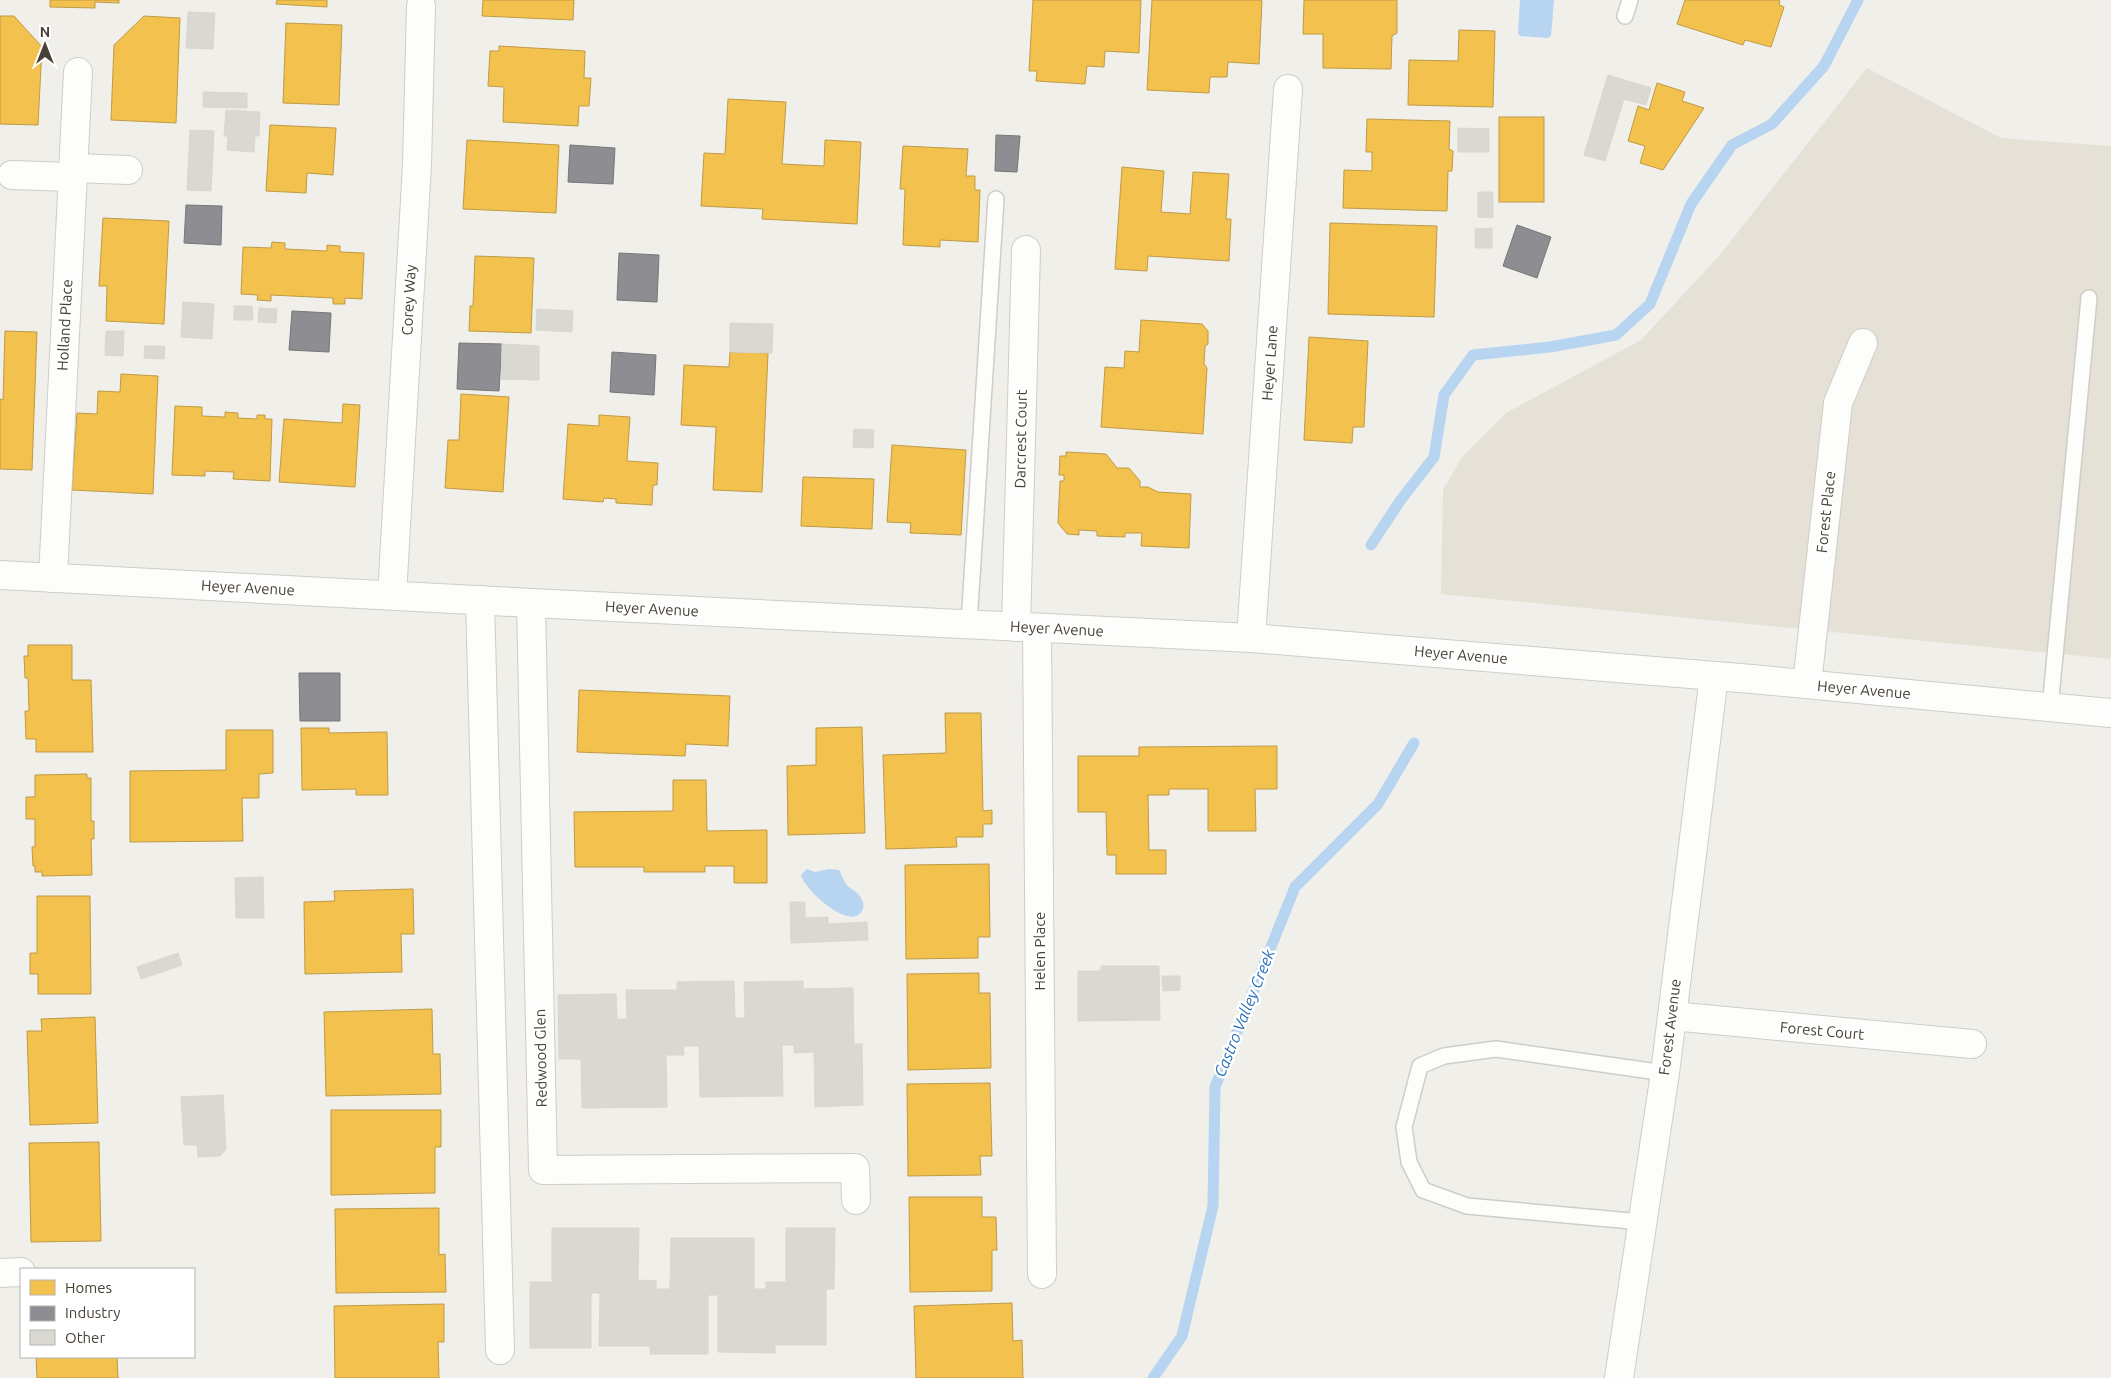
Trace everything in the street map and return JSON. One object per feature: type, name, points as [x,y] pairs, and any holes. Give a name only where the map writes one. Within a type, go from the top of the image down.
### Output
[{"type":"street","name":"Corey Way","points":[[392,595],[417,165],[421,6]]},
{"type":"street","name":"Holland Place","points":[[53,578],[78,72]]},
{"type":"street","name":"Heyer Lane","points":[[1251,638],[1288,89]]},
{"type":"street","points":[[12,174],[128,170]]},
{"type":"street","name":"Darcrest Court","points":[[1026,250],[1026,627]]},
{"type":"street","name":"Forest Place","points":[[1807,684],[1838,403],[1862,343]]},
{"type":"street","name":"Heyer Avenue","points":[[0,575],[1251,638],[1807,684],[2111,714]]},
{"type":"street","points":[[480,600],[500,1350]]},
{"type":"street","name":"Redwood Glen","points":[[531,603],[543,1170],[855,1168],[856,1200]]},
{"type":"street","name":"Helen Place","points":[[1026,627],[1042,1274]]},
{"type":"street","name":"Forest Avenue","points":[[1619,1378],[1665,1074],[1714,676]]},
{"type":"street","name":"Forest Court","points":[[1672,1016],[1972,1044]]},
{"type":"street","points":[[0,1273],[20,1272]]},
{"type":"lane","points":[[1625,16],[1630,0]]},
{"type":"lane","points":[[968,624],[996,198]]},
{"type":"lane","points":[[2050,708],[2089,298]]},
{"type":"lane","points":[[1642,1222],[1467,1206],[1423,1190],[1409,1162],[1404,1127],[1420,1066],[1444,1056],[1496,1050],[1665,1074]]},
{"type":"shaded area","points":[[1867,68],[2001,138],[2111,146],[2111,659],[1441,594],[1443,490],[1462,457],[1506,413],[1641,340],[1719,256]]},
{"type":"water","points":[[1520,0],[1554,0],[1551,36],[1548,38],[1520,36],[1518,33]]},
{"type":"water","points":[[807,869],[815,872],[829,869],[839,870],[846,884],[861,897],[862,911],[856,916],[848,916],[838,913],[828,906],[818,898],[804,881],[801,875]]},
{"type":"building: Homes","points":[[50,0],[119,0],[119,3],[95,2],[95,8],[50,7]]},
{"type":"building: Homes","points":[[277,0],[327,0],[327,7],[276,4]]},
{"type":"building: Homes","points":[[483,0],[574,0],[573,20],[482,16]]},
{"type":"building: Homes","points":[[1033,0],[1141,0],[1139,53],[1105,51],[1104,67],[1087,66],[1085,84],[1036,81],[1037,71],[1029,71]]},
{"type":"building: Homes","points":[[1152,0],[1261,0],[1259,64],[1228,62],[1227,77],[1210,77],[1209,93],[1147,90]]},
{"type":"building: Homes","points":[[1304,0],[1397,0],[1397,33],[1392,36],[1391,69],[1323,68],[1323,34],[1303,34]]},
{"type":"building: Homes","points":[[1685,0],[1778,0],[1780,1],[1779,5],[1784,7],[1771,47],[1745,40],[1743,45],[1677,24]]},
{"type":"building: Homes","points":[[0,16],[14,16],[42,47],[38,125],[0,124]]},
{"type":"building: Homes","points":[[144,16],[180,18],[176,123],[111,120],[114,45]]},
{"type":"building: Homes","points":[[286,23],[342,25],[339,105],[283,103]]},
{"type":"building: Homes","points":[[1459,30],[1495,31],[1493,107],[1408,105],[1409,60],[1458,61]]},
{"type":"building: Homes","points":[[499,46],[585,51],[584,78],[591,78],[589,106],[579,106],[578,126],[503,122],[504,87],[488,86],[490,51],[499,51]]},
{"type":"building: Homes","points":[[1657,83],[1685,92],[1682,101],[1704,108],[1663,170],[1640,163],[1645,146],[1628,141],[1638,106],[1649,110]]},
{"type":"building: Homes","points":[[728,99],[786,102],[782,164],[824,166],[825,140],[861,142],[857,224],[762,219],[763,209],[701,206],[704,153],[725,154]]},
{"type":"building: Homes","points":[[1499,117],[1544,117],[1544,202],[1499,202]]},
{"type":"building: Homes","points":[[1367,119],[1450,121],[1449,149],[1453,151],[1452,171],[1448,171],[1447,211],[1343,208],[1344,170],[1372,171],[1372,152],[1366,152]]},
{"type":"building: Homes","points":[[270,125],[336,128],[333,175],[307,173],[306,193],[266,191]]},
{"type":"building: Homes","points":[[467,140],[559,145],[556,213],[463,209]]},
{"type":"building: Homes","points":[[903,146],[968,149],[966,176],[975,176],[975,190],[980,190],[978,242],[940,240],[940,247],[903,245],[905,189],[900,189]]},
{"type":"building: Homes","points":[[1122,167],[1164,171],[1161,212],[1190,214],[1193,172],[1229,174],[1226,219],[1231,219],[1229,261],[1148,256],[1147,271],[1115,269]]},
{"type":"building: Homes","points":[[103,218],[169,221],[164,324],[106,321],[107,286],[99,286]]},
{"type":"building: Homes","points":[[1330,223],[1437,226],[1434,317],[1328,314]]},
{"type":"building: Homes","points":[[272,242],[285,243],[285,249],[327,251],[327,245],[340,246],[340,252],[364,253],[362,299],[345,298],[345,304],[333,304],[333,298],[271,295],[271,301],[257,300],[258,295],[241,294],[243,247],[271,248]]},
{"type":"building: Homes","points":[[475,256],[534,258],[531,333],[469,331],[470,306],[473,306]]},
{"type":"building: Homes","points":[[1141,320],[1202,324],[1208,331],[1208,344],[1205,346],[1204,364],[1207,368],[1203,434],[1101,427],[1105,367],[1124,368],[1125,351],[1139,352]]},
{"type":"building: Homes","points":[[5,331],[37,332],[32,470],[0,469],[0,399],[3,400]]},
{"type":"building: Homes","points":[[1309,337],[1368,341],[1364,427],[1353,427],[1352,443],[1304,440]]},
{"type":"building: Homes","points":[[730,352],[768,353],[762,492],[713,490],[716,427],[681,425],[684,365],[729,367]]},
{"type":"building: Homes","points":[[121,374],[158,376],[153,494],[72,490],[77,413],[97,414],[98,391],[120,392]]},
{"type":"building: Homes","points":[[461,394],[509,397],[503,492],[445,488],[448,440],[459,440]]},
{"type":"building: Homes","points":[[343,404],[360,405],[355,487],[279,482],[284,419],[342,423]]},
{"type":"building: Homes","points":[[175,406],[202,407],[202,416],[225,417],[225,412],[238,413],[238,418],[257,419],[257,415],[265,415],[265,419],[272,419],[270,481],[233,479],[234,472],[205,471],[205,476],[172,475]]},
{"type":"building: Homes","points":[[599,415],[630,417],[627,461],[658,463],[657,485],[653,485],[652,505],[616,503],[616,499],[604,498],[603,502],[563,499],[568,424],[599,426]]},
{"type":"building: Homes","points":[[892,445],[966,450],[961,535],[910,533],[911,523],[887,522]]},
{"type":"building: Homes","points":[[1066,452],[1106,454],[1117,468],[1129,468],[1140,481],[1140,487],[1148,487],[1158,492],[1191,494],[1189,548],[1141,546],[1142,533],[1125,533],[1125,537],[1097,536],[1097,531],[1079,530],[1079,535],[1067,534],[1058,523],[1060,481],[1064,481],[1064,475],[1059,475],[1060,456],[1066,456]]},
{"type":"building: Homes","points":[[803,477],[874,479],[872,529],[801,526]]},
{"type":"building: Homes","points":[[28,645],[72,645],[72,680],[91,680],[93,752],[36,752],[36,739],[26,739],[25,711],[29,711],[28,678],[25,678],[24,656],[28,656]]},
{"type":"building: Homes","points":[[579,690],[730,696],[728,746],[686,744],[685,756],[577,752]]},
{"type":"building: Homes","points":[[945,713],[981,713],[983,811],[992,810],[992,824],[983,824],[983,837],[956,837],[957,847],[886,849],[883,755],[946,753]]},
{"type":"building: Homes","points":[[862,727],[865,833],[788,835],[787,766],[816,765],[816,728]]},
{"type":"building: Homes","points":[[301,728],[329,728],[329,733],[387,732],[388,795],[356,795],[356,789],[302,790]]},
{"type":"building: Homes","points":[[226,730],[273,730],[273,773],[259,774],[259,798],[242,798],[243,841],[130,842],[130,771],[226,770]]},
{"type":"building: Homes","points":[[1277,746],[1277,789],[1255,789],[1256,831],[1208,831],[1208,789],[1169,789],[1169,795],[1148,795],[1149,850],[1166,850],[1166,874],[1116,874],[1116,855],[1107,855],[1106,812],[1078,812],[1078,756],[1139,756],[1139,747]]},
{"type":"building: Homes","points":[[87,774],[87,778],[91,778],[91,821],[94,821],[94,839],[91,839],[92,875],[42,876],[42,872],[35,872],[35,866],[33,866],[32,847],[35,847],[35,819],[26,819],[26,797],[35,797],[35,775]]},
{"type":"building: Homes","points":[[673,780],[706,780],[707,831],[767,830],[767,883],[734,883],[734,866],[705,866],[705,872],[644,872],[644,867],[575,867],[574,812],[673,811]]},
{"type":"building: Homes","points":[[989,864],[990,937],[978,937],[978,958],[906,959],[905,865]]},
{"type":"building: Homes","points":[[413,889],[414,934],[401,934],[402,972],[305,974],[304,902],[335,901],[334,891]]},
{"type":"building: Homes","points":[[37,896],[90,896],[91,994],[38,994],[38,974],[30,974],[30,953],[37,953]]},
{"type":"building: Homes","points":[[979,973],[979,993],[990,993],[991,1068],[908,1070],[907,974]]},
{"type":"building: Homes","points":[[432,1009],[433,1054],[440,1054],[441,1094],[326,1096],[324,1012]]},
{"type":"building: Homes","points":[[95,1017],[98,1123],[30,1125],[27,1031],[42,1031],[41,1019]]},
{"type":"building: Homes","points":[[990,1083],[992,1156],[980,1156],[981,1175],[908,1176],[907,1084]]},
{"type":"building: Homes","points":[[331,1110],[441,1110],[441,1147],[435,1147],[435,1193],[331,1195]]},
{"type":"building: Homes","points":[[99,1142],[101,1241],[31,1242],[29,1143]]},
{"type":"building: Homes","points":[[909,1197],[982,1197],[982,1217],[996,1217],[997,1250],[992,1250],[992,1291],[910,1292]]},
{"type":"building: Homes","points":[[439,1208],[439,1255],[445,1254],[446,1292],[336,1293],[335,1209]]},
{"type":"building: Homes","points":[[1012,1303],[1013,1341],[1022,1340],[1023,1378],[916,1378],[914,1306]]},
{"type":"building: Homes","points":[[444,1304],[444,1342],[438,1342],[439,1378],[335,1378],[334,1306]]},
{"type":"building: Homes","points":[[36,1358],[117,1358],[118,1378],[37,1378]]},
{"type":"building: Industry","points":[[996,135],[1020,136],[1017,172],[995,171]]},
{"type":"building: Industry","points":[[570,145],[615,148],[613,184],[568,182]]},
{"type":"building: Industry","points":[[186,205],[222,206],[221,245],[184,243]]},
{"type":"building: Industry","points":[[1517,225],[1551,237],[1537,278],[1503,266]]},
{"type":"building: Industry","points":[[619,253],[659,255],[657,302],[617,300]]},
{"type":"building: Industry","points":[[292,311],[331,313],[329,352],[289,350]]},
{"type":"building: Industry","points":[[459,343],[502,344],[499,391],[457,389]]},
{"type":"building: Industry","points":[[612,352],[656,355],[654,395],[610,392]]},
{"type":"building: Industry","points":[[299,673],[340,673],[340,721],[300,721]]},
{"type":"building: Other","points":[[188,12],[215,13],[213,49],[186,48]]},
{"type":"building: Other","points":[[1608,75],[1651,88],[1646,105],[1624,99],[1605,161],[1584,155]]},
{"type":"building: Other","points":[[203,92],[247,93],[247,108],[203,107]]},
{"type":"building: Other","points":[[226,110],[260,112],[259,136],[255,136],[254,152],[227,150],[228,136],[224,136]]},
{"type":"building: Other","points":[[1458,128],[1489,129],[1489,152],[1458,152]]},
{"type":"building: Other","points":[[190,130],[214,131],[211,191],[187,190]]},
{"type":"building: Other","points":[[1478,192],[1493,192],[1493,218],[1478,217]]},
{"type":"building: Other","points":[[1492,228],[1492,248],[1475,248],[1475,229]]},
{"type":"building: Other","points":[[183,302],[214,304],[212,339],[181,337]]},
{"type":"building: Other","points":[[234,306],[252,306],[253,320],[234,320]]},
{"type":"building: Other","points":[[259,308],[277,309],[276,323],[258,322]]},
{"type":"building: Other","points":[[537,309],[573,311],[572,332],[536,330]]},
{"type":"building: Other","points":[[730,323],[773,324],[772,353],[730,352]]},
{"type":"building: Other","points":[[106,331],[124,331],[123,356],[105,355]]},
{"type":"building: Other","points":[[502,344],[539,346],[539,380],[501,379]]},
{"type":"building: Other","points":[[145,346],[165,346],[164,359],[144,358]]},
{"type":"building: Other","points":[[854,429],[874,430],[873,448],[853,447]]},
{"type":"building: Other","points":[[263,877],[264,918],[236,918],[235,878]]},
{"type":"building: Other","points":[[790,902],[805,902],[805,918],[828,917],[828,924],[867,922],[868,940],[791,943]]},
{"type":"building: Other","points":[[178,953],[182,965],[141,979],[137,967]]},
{"type":"building: Other","points":[[1101,966],[1159,966],[1160,1020],[1078,1021],[1078,971],[1101,971]]},
{"type":"building: Other","points":[[1162,976],[1180,976],[1180,990],[1163,991]]},
{"type":"building: Other","points":[[734,981],[735,1018],[745,1018],[744,982],[803,981],[803,989],[853,988],[854,1044],[862,1044],[863,1105],[815,1107],[814,1052],[794,1053],[794,1045],[782,1045],[783,1096],[700,1097],[699,1046],[683,1046],[684,1055],[666,1055],[667,1107],[582,1108],[581,1059],[559,1059],[558,995],[616,994],[617,1019],[627,1019],[626,990],[677,990],[677,982]]},
{"type":"building: Other","points":[[223,1095],[226,1149],[220,1156],[198,1157],[197,1145],[184,1145],[181,1097]]},
{"type":"building: Other","points":[[552,1228],[639,1228],[638,1280],[656,1281],[656,1289],[670,1289],[671,1238],[754,1238],[754,1289],[766,1289],[766,1282],[786,1282],[786,1228],[835,1228],[834,1289],[826,1289],[826,1345],[775,1345],[775,1353],[718,1352],[718,1295],[708,1295],[708,1354],[650,1354],[650,1346],[599,1346],[600,1293],[591,1293],[591,1348],[530,1348],[530,1282],[552,1282]]},
{"type":"waterway","name":"Castro Valley Creek","points":[[1371,545],[1400,501],[1434,457],[1444,395],[1473,355],[1550,347],[1616,335],[1650,304],[1691,204],[1732,145],[1772,124],[1824,66],[1858,0]]},
{"type":"waterway","name":"Castro Valley Creek","points":[[1153,1378],[1182,1336],[1213,1206],[1215,1087],[1295,887],[1378,804],[1414,743]]}]
